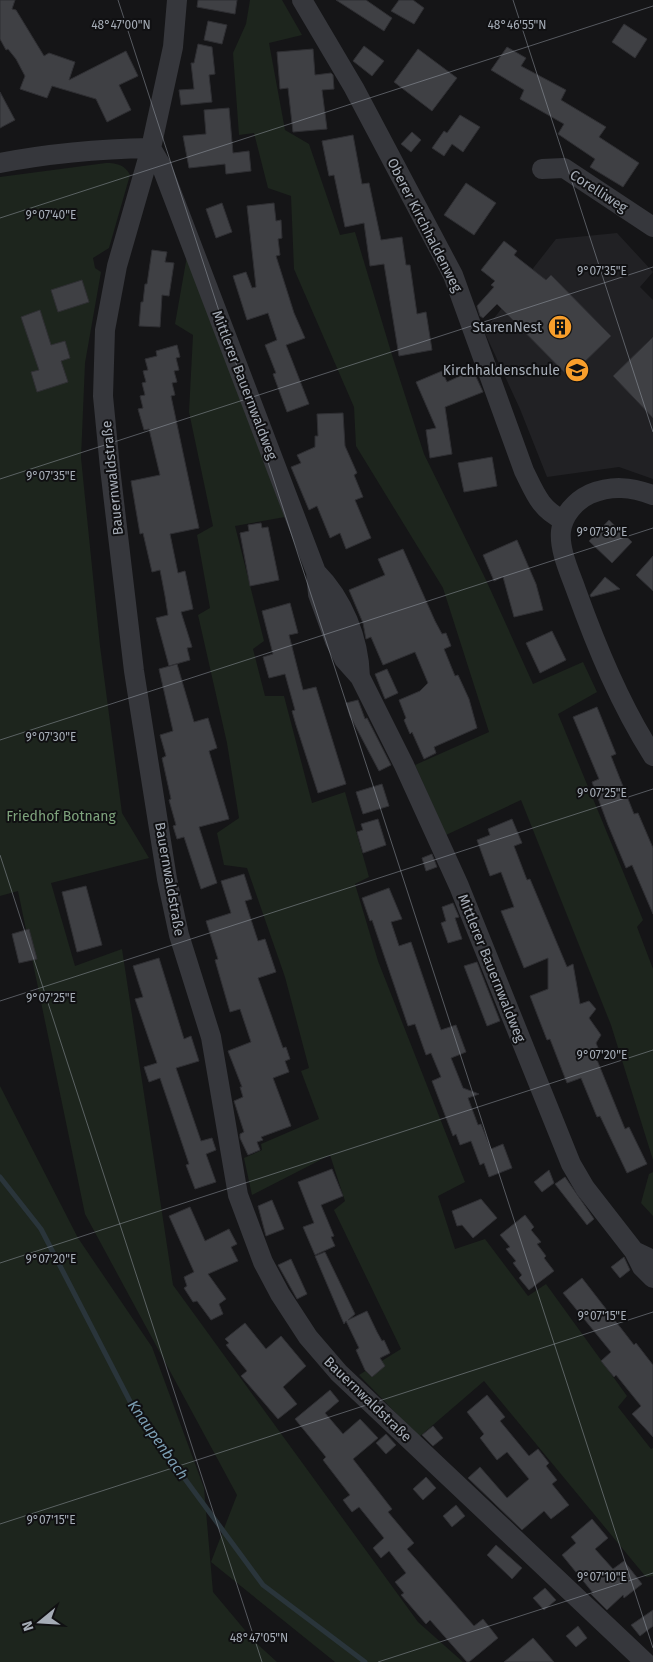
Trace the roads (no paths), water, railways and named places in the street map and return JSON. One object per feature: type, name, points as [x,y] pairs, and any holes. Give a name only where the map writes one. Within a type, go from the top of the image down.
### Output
[{"type":"street","name":"Bauernwaldstraße","points":[[177,0],[173,47],[151,148],[117,266],[105,330],[103,396],[134,671],[167,879],[179,935],[211,1036],[238,1195],[250,1230],[280,1294],[308,1337],[339,1374],[645,1662]]},
{"type":"street","name":"Oberer Kirchhaldenweg","points":[[302,0],[354,88],[453,275],[524,471],[538,499],[549,513],[563,520]]},
{"type":"street","points":[[0,163],[65,152],[151,148]]},
{"type":"street","name":"Mittlerer Bauernwaldweg","points":[[151,148],[161,165],[316,572],[331,587],[334,610],[344,638],[359,653],[360,677],[404,766],[459,886],[571,1164],[585,1188],[634,1251],[642,1267],[653,1278]]},
{"type":"street","name":"Corelliweg","points":[[542,169],[564,168],[653,227]]},
{"type":"street","points":[[136,196],[161,194],[173,198]]},
{"type":"street","points":[[653,495],[626,487],[606,488],[584,497],[563,520],[562,543],[568,567],[600,657],[634,727],[653,756]]},
{"type":"street","name":"Mittlerer Bauernwaldweg","points":[[634,1251],[653,1260]]},
{"type":"waterway","name":"Knaupenbach","points":[[0,1177],[41,1229],[135,1411],[263,1585],[365,1662]]},
{"type":"place","name":"StarenNest","points":[[560,327]]},
{"type":"place","name":"Kirchhaldenschule","points":[[577,370]]},
{"type":"park label","name":"Friedhof Botnang","points":[[61,816]]}]
